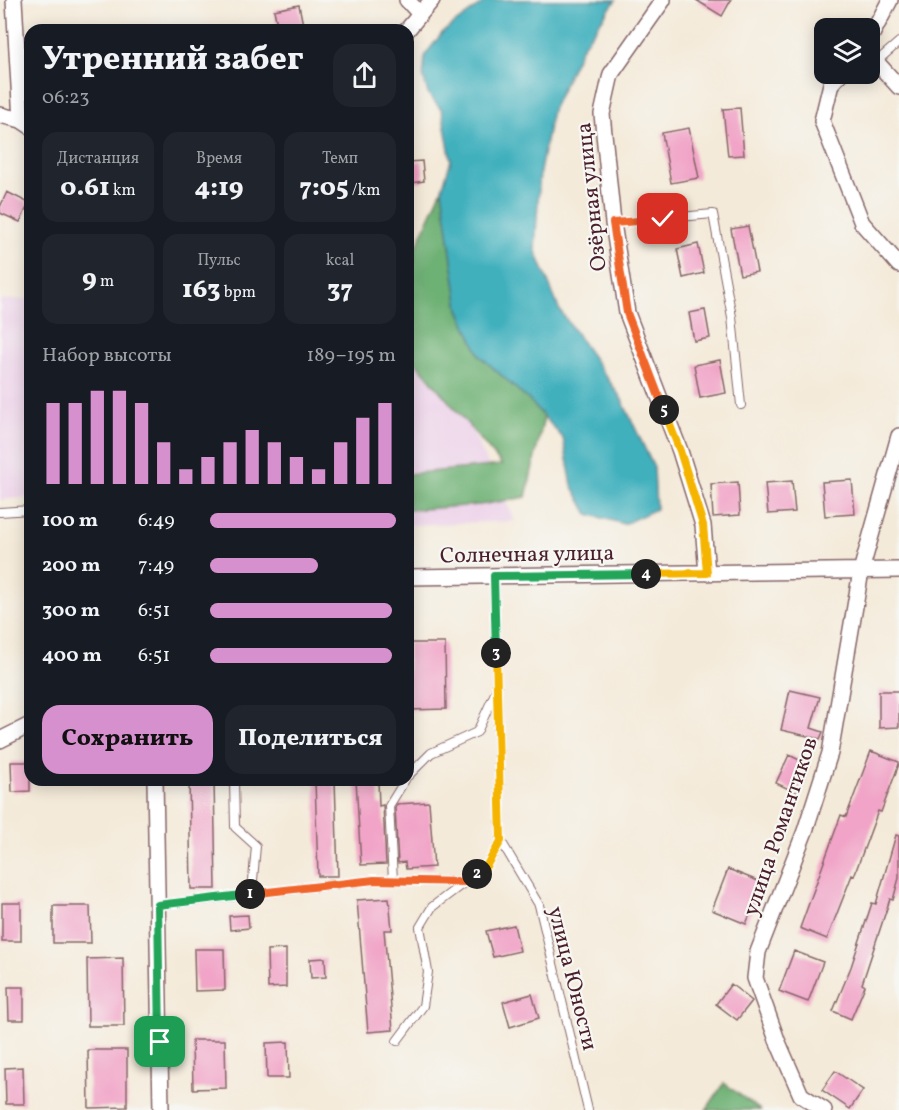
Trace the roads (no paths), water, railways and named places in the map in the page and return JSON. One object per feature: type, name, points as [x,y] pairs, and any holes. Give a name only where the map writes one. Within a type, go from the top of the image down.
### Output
[{"type":"street","points":[[14,0],[24,102]]},
{"type":"street","points":[[407,0],[420,14]]},
{"type":"street","points":[[412,24],[432,0]]},
{"type":"street","name":"Озёрная улица","points":[[663,0],[611,74],[602,114],[613,223],[627,313],[680,451],[703,525],[707,573]]},
{"type":"street","points":[[880,19],[890,0]]},
{"type":"street","points":[[880,67],[899,87]]},
{"type":"street","points":[[831,84],[822,121],[861,223],[899,265]]},
{"type":"street","points":[[0,115],[24,122]]},
{"type":"street","name":"улица Романтиков","points":[[824,1110],[801,1095],[777,1040],[755,978],[758,952],[805,831],[830,753],[861,571],[899,436]]},
{"type":"street","name":"Солнечная улица","points":[[414,577],[899,570]]},
{"type":"street","points":[[0,740],[24,728]]},
{"type":"street","points":[[155,786],[161,1110]]},
{"type":"lane","points":[[880,54],[899,42]]},
{"type":"lane","points":[[613,223],[712,214],[732,317],[741,405]]},
{"type":"lane","points":[[0,512],[24,510]]},
{"type":"lane","name":"улица Юности","points":[[494,576],[501,841],[538,905],[588,1110]]},
{"type":"lane","points":[[414,770],[431,753],[477,732],[497,690]]},
{"type":"lane","points":[[234,786],[235,828],[256,846],[254,880],[248,894]]},
{"type":"lane","points":[[393,880],[389,806],[401,786]]},
{"type":"lane","points":[[397,1041],[423,1006],[428,972],[420,927],[432,907],[485,868],[501,841]]},
{"type":"lane","points":[[158,905],[374,880],[465,882]]},
{"type":"water","points":[[487,0],[616,0],[582,47],[552,110],[540,171],[535,249],[559,309],[621,398],[654,468],[656,509],[624,524],[588,514],[572,485],[563,438],[531,402],[480,356],[459,309],[442,189],[451,160],[442,110],[428,94],[423,76],[425,55],[443,32]]}]
